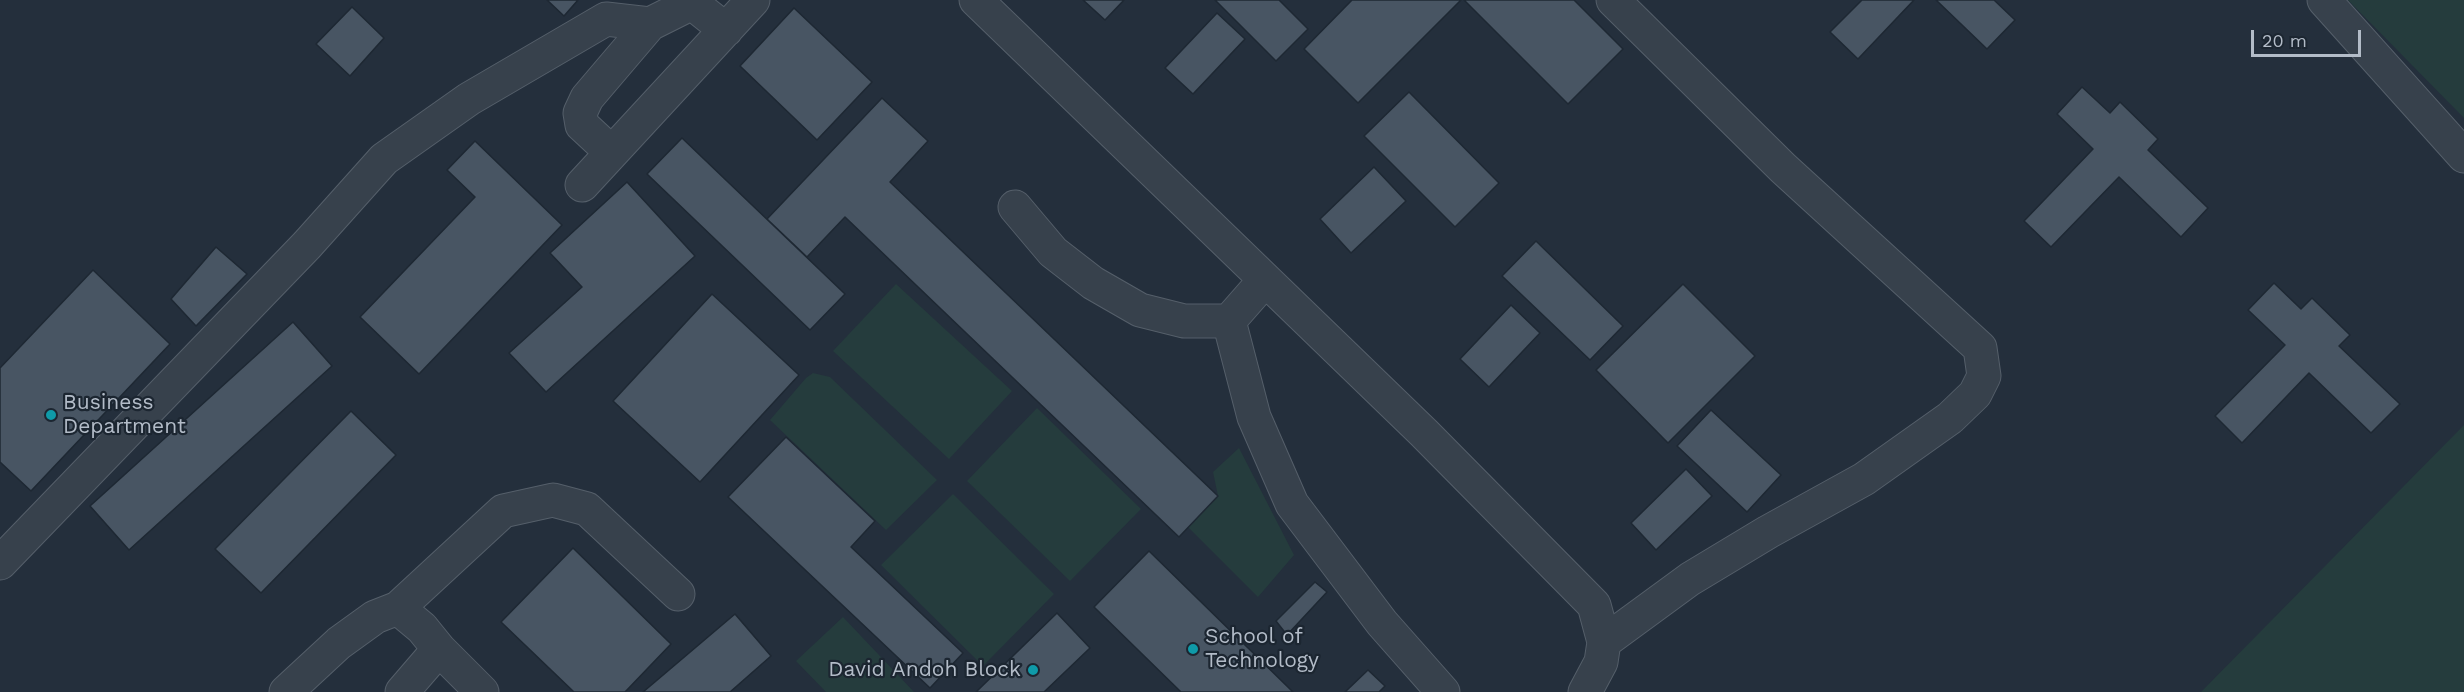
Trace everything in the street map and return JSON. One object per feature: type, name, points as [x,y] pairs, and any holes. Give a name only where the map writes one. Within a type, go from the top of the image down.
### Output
[{"type":"lane","points":[[582,185],[753,0]]},
{"type":"lane","points":[[976,0],[1424,433],[1594,605],[1604,642],[1601,662],[1585,692]]},
{"type":"lane","points":[[1604,642],[1690,579],[1883,466],[1950,418],[1975,394],[1984,376],[1980,348],[1784,168],[1613,0]]},
{"type":"lane","points":[[2324,0],[2464,156]]},
{"type":"lane","points":[[611,153],[582,125],[580,112],[586,98],[650,24],[692,2],[726,30]]},
{"type":"lane","points":[[0,563],[307,245],[384,159],[469,99],[606,19],[650,24]]},
{"type":"lane","points":[[1015,207],[1053,252],[1093,283],[1140,310],[1184,321],[1229,321],[1265,280]]},
{"type":"lane","points":[[1229,321],[1254,417],[1292,504],[1382,623],[1443,692]]},
{"type":"lane","points":[[286,692],[339,643],[375,617],[398,608],[502,511],[553,500],[587,509],[678,594]]},
{"type":"lane","points":[[398,608],[422,628],[439,649],[482,692]]},
{"type":"lane","points":[[402,692],[439,649]]},
{"type":"green space","points":[[2348,0],[2464,0],[2464,118]]},
{"type":"green space","points":[[896,284],[1012,391],[949,459],[833,351]]},
{"type":"green space","points":[[813,373],[830,377],[937,480],[886,530],[770,420]]},
{"type":"green space","points":[[1037,408],[1141,509],[1070,581],[967,481]]},
{"type":"green space","points":[[2464,425],[2464,692],[2201,692]]},
{"type":"green space","points":[[1239,448],[1294,555],[1258,597],[1188,527],[1218,496],[1213,472]]},
{"type":"green space","points":[[953,494],[1054,594],[983,666],[881,565]]},
{"type":"green space","points":[[843,617],[914,692],[826,692],[796,661]]},
{"type":"building","points":[[547,0],[578,0],[564,16]]},
{"type":"building","points":[[1083,0],[1124,0],[1105,20]]},
{"type":"building","points":[[1215,0],[1279,0],[1308,29],[1276,61]]},
{"type":"building","points":[[1352,0],[1461,0],[1358,103],[1304,49]]},
{"type":"building","points":[[1464,0],[1574,0],[1623,49],[1568,104]]},
{"type":"building","points":[[1862,0],[1914,0],[1858,59],[1830,32]]},
{"type":"building","points":[[1936,0],[1994,0],[2015,20],[1987,49]]},
{"type":"building","points":[[352,7],[384,38],[350,76],[316,44]]},
{"type":"building","points":[[794,8],[872,82],[817,140],[740,66]]},
{"type":"building","points":[[1217,13],[1245,39],[1193,94],[1165,68]]},
{"type":"building","points":[[2082,87],[2110,113],[2120,102],[2158,139],[2148,150],[2208,208],[2181,237],[2119,177],[2051,247],[2024,221],[2093,149],[2057,114]]},
{"type":"building","points":[[1409,92],[1499,183],[1455,227],[1364,136]]},
{"type":"building","points":[[882,98],[928,141],[890,182],[1218,496],[1179,537],[845,217],[807,257],[767,219]]},
{"type":"building","points":[[682,138],[845,294],[810,330],[647,174]]},
{"type":"building","points":[[475,141],[562,225],[419,374],[360,317],[475,197],[447,170]]},
{"type":"building","points":[[1374,167],[1406,201],[1351,253],[1320,219]]},
{"type":"building","points":[[627,182],[695,256],[546,392],[509,353],[582,287],[550,253]]},
{"type":"building","points":[[1536,241],[1623,326],[1590,360],[1502,276]]},
{"type":"building","points":[[216,247],[247,274],[196,326],[171,299]]},
{"type":"building","name":"Business Department","points":[[93,270],[170,344],[31,491],[0,462],[0,368]]},
{"type":"building","points":[[2274,283],[2301,309],[2312,298],[2350,335],[2339,346],[2400,404],[2371,433],[2309,373],[2242,443],[2215,416],[2285,345],[2248,310]]},
{"type":"building","points":[[1683,284],[1755,356],[1668,443],[1596,370]]},
{"type":"building","points":[[712,294],[799,375],[700,482],[613,401]]},
{"type":"building","points":[[1511,305],[1540,333],[1489,387],[1460,359]]},
{"type":"building","points":[[293,322],[332,366],[129,550],[90,506]]},
{"type":"building","points":[[1711,410],[1781,475],[1747,512],[1677,446]]},
{"type":"building","points":[[351,411],[396,455],[261,593],[215,549]]},
{"type":"building","points":[[786,437],[875,521],[851,547],[963,653],[930,688],[728,497]]},
{"type":"building","points":[[1686,469],[1712,496],[1656,550],[1631,523]]},
{"type":"building","points":[[573,548],[671,644],[625,692],[574,692],[501,622]]},
{"type":"building","name":"School of Technology","points":[[1149,551],[1293,692],[1181,692],[1094,607]]},
{"type":"building","points":[[1315,582],[1327,592],[1287,635],[1276,621]]},
{"type":"building","name":"David Andoh Block","points":[[1057,613],[1090,648],[1044,692],[976,692]]},
{"type":"building","points":[[735,614],[771,656],[730,692],[643,692]]},
{"type":"building","points":[[1368,670],[1385,686],[1379,692],[1345,692]]},
{"type":"place","name":"Business Department","points":[[51,415]]},
{"type":"place","name":"School of Technology","points":[[1193,649]]},
{"type":"place","name":"David Andoh Block","points":[[1033,670]]}]
